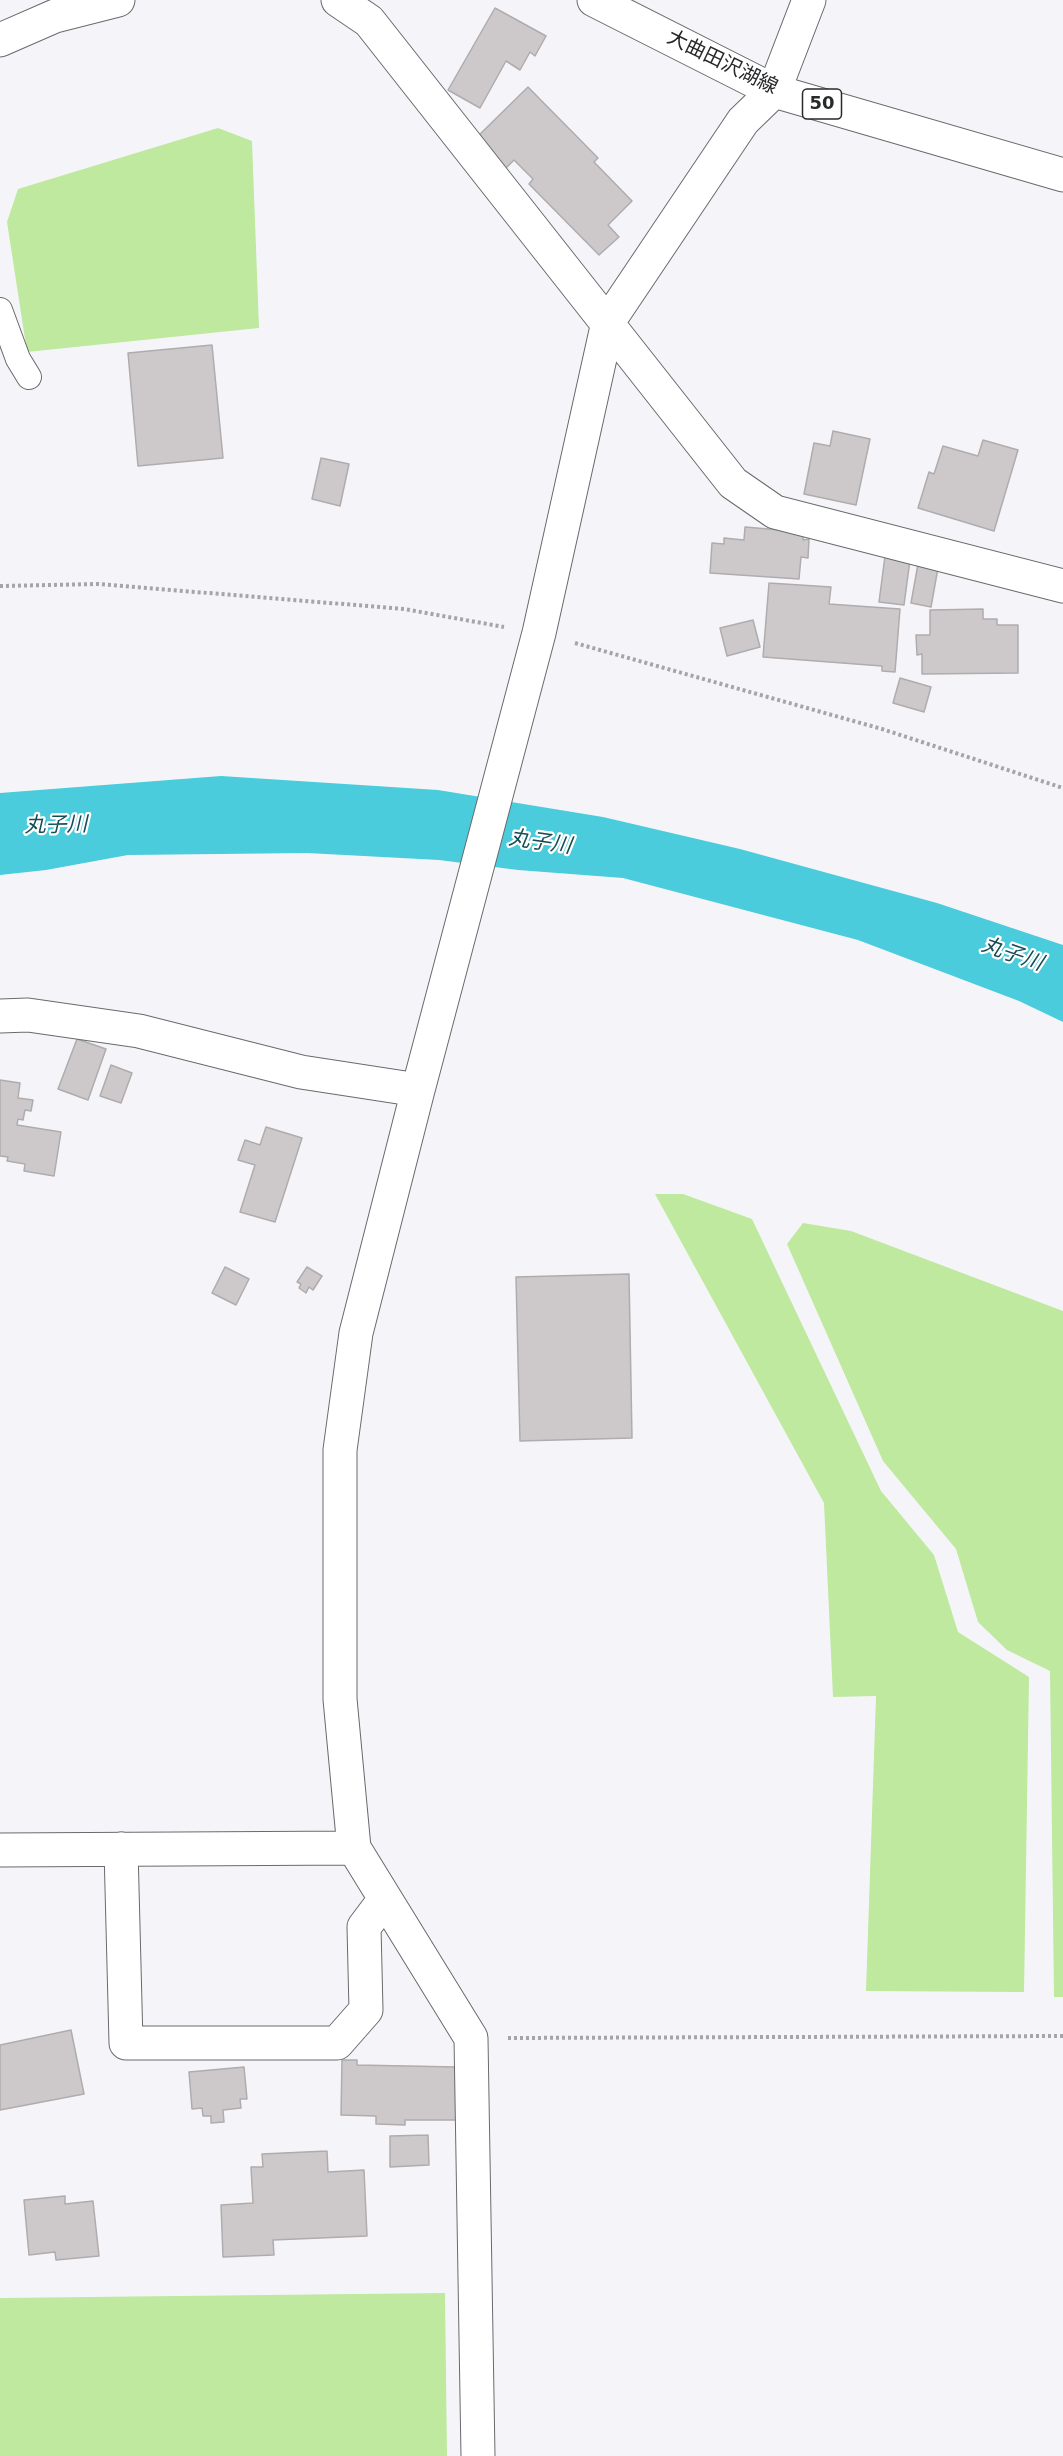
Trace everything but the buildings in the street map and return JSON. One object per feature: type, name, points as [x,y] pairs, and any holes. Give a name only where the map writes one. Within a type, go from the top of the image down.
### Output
[{"type":"street","points":[[0,40],[56,16],[118,0]]},
{"type":"street","points":[[338,0],[369,21],[734,483],[775,512],[1063,586]]},
{"type":"street","name":"大曲田沢湖線","points":[[594,0],[774,91],[1063,175]]},
{"type":"street","points":[[478,2456],[471,2038],[354,1848],[340,1699],[340,1450],[356,1332],[535,645],[608,322],[743,121],[774,91],[809,0]]},
{"type":"street","points":[[0,1016],[28,1016],[139,1030],[301,1072],[418,1090]]},
{"type":"street","points":[[0,1850],[354,1848]]},
{"type":"street","points":[[121,1849],[126,2043],[337,2043],[366,2010],[364,1927],[385,1899]]},
{"type":"lane","points":[[0,309],[18,359],[29,377]]},
{"type":"path","points":[[0,586],[98,584],[404,609],[535,645],[882,729],[1063,788]]},
{"type":"path","points":[[471,2038],[1063,2036]]},
{"type":"green space","points":[[218,128],[252,141],[259,328],[27,352],[7,222],[18,189]]},
{"type":"green space","points":[[655,1194],[683,1194],[752,1219],[881,1491],[934,1555],[958,1632],[1029,1677],[1024,1992],[866,1991],[876,1696],[833,1697],[824,1503]]},
{"type":"green space","points":[[803,1223],[851,1231],[1063,1311],[1063,1997],[1054,1997],[1050,1671],[1007,1650],[978,1622],[956,1549],[883,1461],[787,1244]]},
{"type":"green space","points":[[445,2293],[447,2456],[0,2456],[0,2298]]},
{"type":"water","name":"丸子川","points":[[221,776],[438,790],[603,817],[740,849],[937,903],[1063,945],[1063,1022],[1019,1001],[858,940],[623,878],[518,870],[439,860],[307,853],[128,855],[46,870],[0,875],[0,793]]}]
